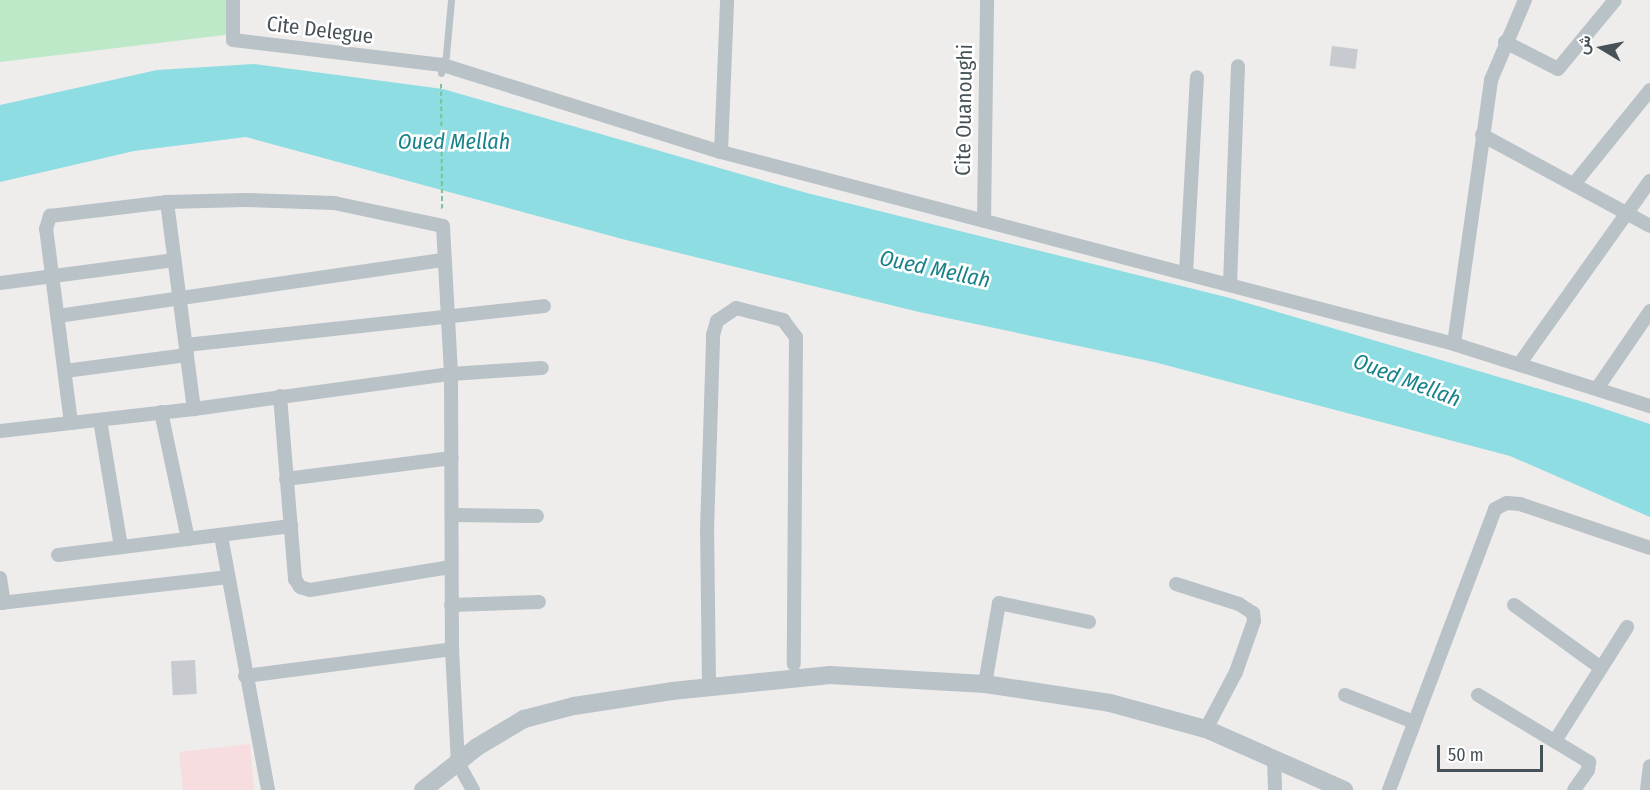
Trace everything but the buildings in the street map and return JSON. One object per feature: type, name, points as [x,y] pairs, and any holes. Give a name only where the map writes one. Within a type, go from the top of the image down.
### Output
[{"type":"street","name":"Cite Delegue","points":[[233,0],[233,40],[442,69]]},
{"type":"street","points":[[721,152],[727,0]]},
{"type":"street","name":"Cite Ouanoughi","points":[[984,221],[987,0]]},
{"type":"street","points":[[1454,344],[1491,80],[1505,42],[1525,0]]},
{"type":"street","points":[[1505,42],[1558,69],[1615,0]]},
{"type":"street","points":[[1230,284],[1238,66]]},
{"type":"street","points":[[442,69],[721,152],[1454,344],[1598,387],[1650,406]]},
{"type":"street","points":[[1186,273],[1197,77]]},
{"type":"street","points":[[1574,184],[1650,90]]},
{"type":"street","points":[[1482,135],[1650,226]]},
{"type":"street","points":[[1520,363],[1650,181]]},
{"type":"street","points":[[167,202],[194,409]]},
{"type":"street","points":[[71,423],[46,229],[50,216],[167,202],[334,203],[442,223],[451,374],[451,605],[458,763],[473,790]]},
{"type":"street","points":[[0,283],[52,278],[174,260]]},
{"type":"street","points":[[58,316],[444,260]]},
{"type":"street","points":[[65,370],[186,350],[544,306]]},
{"type":"street","points":[[709,686],[707,531],[713,335],[717,321],[736,308],[783,320],[796,337],[794,664]]},
{"type":"street","points":[[1598,387],[1650,311]]},
{"type":"street","points":[[0,431],[194,409],[451,374],[542,368]]},
{"type":"street","points":[[280,396],[296,579],[300,587],[310,590],[451,567]]},
{"type":"street","points":[[161,412],[188,539]]},
{"type":"street","points":[[100,420],[121,547]]},
{"type":"street","points":[[286,479],[452,458]]},
{"type":"street","points":[[1389,790],[1495,509],[1507,503],[1520,504],[1650,548]]},
{"type":"street","points":[[452,514],[537,516]]},
{"type":"street","points":[[58,555],[291,526]]},
{"type":"street","points":[[221,536],[245,676],[268,790]]},
{"type":"street","points":[[0,578],[2,603],[227,577]]},
{"type":"street","points":[[1176,584],[1239,604],[1253,613],[1254,621],[1236,672],[1206,729]]},
{"type":"street","points":[[451,605],[539,602]]},
{"type":"street","points":[[985,684],[999,603],[1089,622]]},
{"type":"street","points":[[1514,605],[1601,668]]},
{"type":"street","points":[[1555,741],[1627,627]]},
{"type":"street","points":[[245,676],[452,649]]},
{"type":"street","points":[[423,790],[458,763],[524,719],[574,706],[709,686],[830,675],[985,684],[1110,704],[1206,729],[1344,790]]},
{"type":"street","points":[[1345,695],[1414,722]]},
{"type":"street","points":[[1478,695],[1589,762],[1588,770],[1574,790]]},
{"type":"street","points":[[1274,759],[1275,790]]},
{"type":"street","points":[[1647,790],[1650,766]]},
{"type":"lane","points":[[442,69],[451,0]]},
{"type":"path","points":[[442,69],[442,223]]},
{"type":"shaded area","points":[[250,744],[254,790],[183,790],[179,752]]},
{"type":"green space","points":[[0,0],[233,0],[233,34],[0,62]]},
{"type":"water","name":"Oued Mellah","points":[[254,64],[443,89],[807,193],[1230,298],[1587,403],[1650,424],[1650,517],[1510,456],[1154,362],[919,312],[626,240],[246,137],[134,151],[0,182],[0,105],[157,70]]}]
